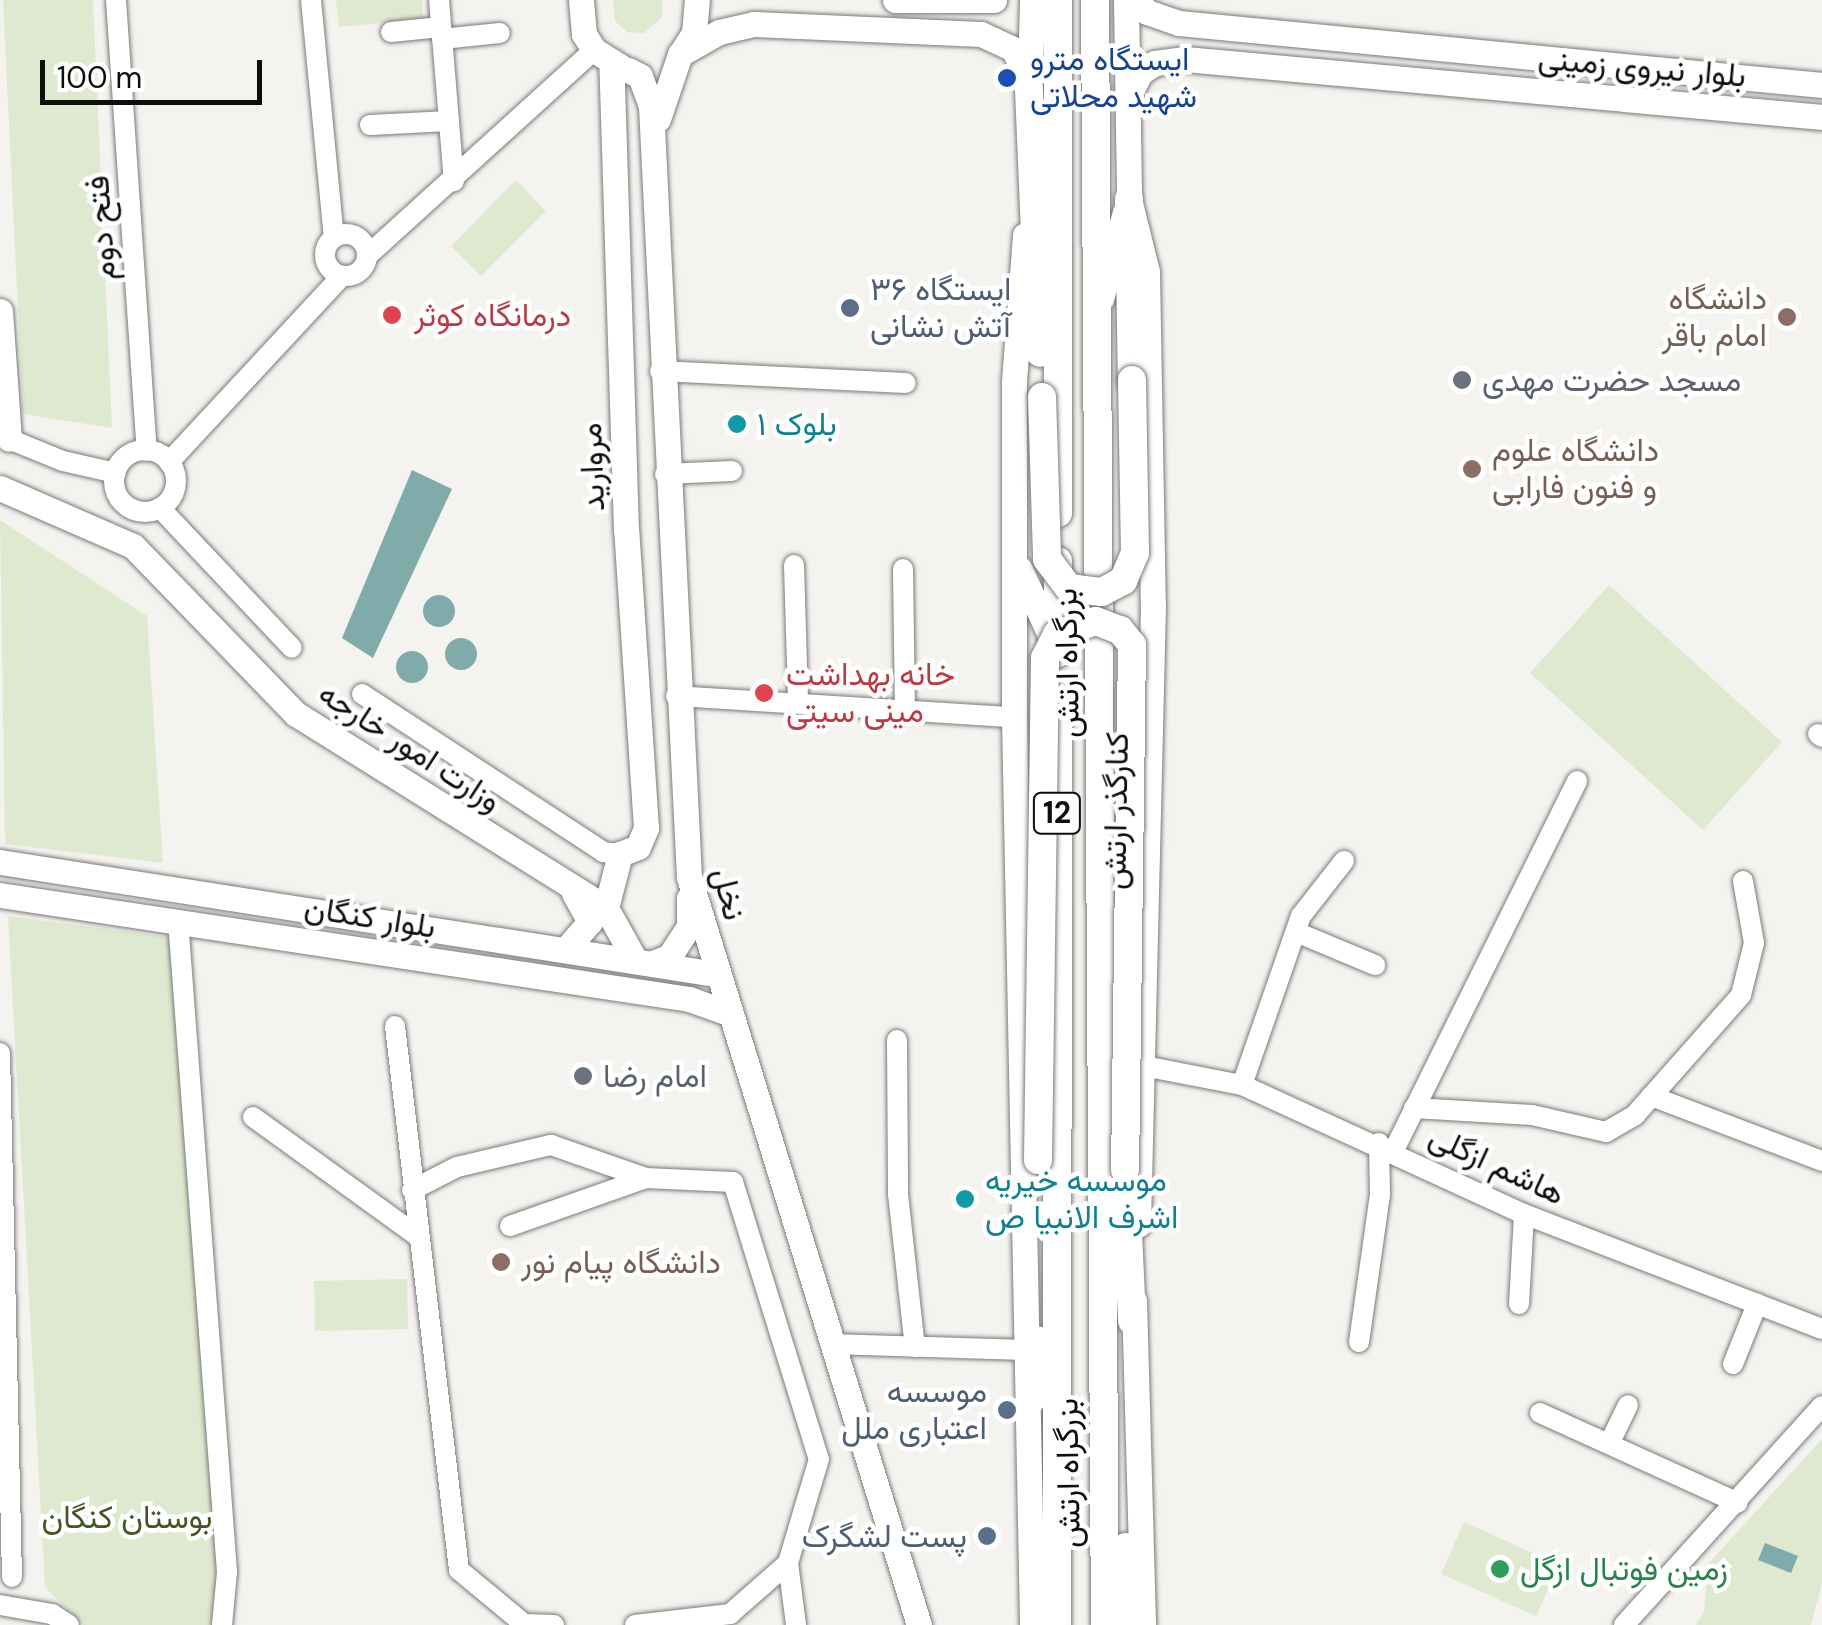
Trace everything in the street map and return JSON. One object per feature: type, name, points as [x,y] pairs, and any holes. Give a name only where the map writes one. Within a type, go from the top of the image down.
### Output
[{"type":"highway","name":"بزرگراه ارتش","points":[[1058,0],[1058,1625]]},
{"type":"highway","name":"بزرگراه ارتش","points":[[1095,0],[1105,857],[1105,1625]]},
{"type":"highway","points":[[1029,90],[1046,560],[1069,588],[1102,592],[1124,581],[1136,553],[1129,198]]},
{"type":"highway","points":[[1032,1400],[1040,1368],[1038,1160],[1045,658],[1057,634],[1096,622],[1120,630],[1132,645],[1125,1170],[1132,1321]]},
{"type":"main road","points":[[581,0],[584,34],[611,61],[647,87],[652,148]]},
{"type":"main road","points":[[652,148],[664,88],[694,32],[696,0]]},
{"type":"main road","points":[[894,0],[984,2],[986,18],[972,32]]},
{"type":"main road","points":[[1032,0],[1014,383],[1014,717],[1024,1350],[1032,1400],[1032,1625]]},
{"type":"main road","name":"کنارگذر ارتش","points":[[1126,0],[1129,198],[1146,272],[1153,605],[1144,1066],[1132,1321],[1143,1625]]},
{"type":"main road","name":"بلوار نیروی زمینی","points":[[1136,0],[1147,12],[1179,23],[1822,85]]},
{"type":"main road","points":[[1179,23],[1162,26],[1156,42],[1185,59]]},
{"type":"main road","points":[[611,61],[664,65],[719,32],[754,24],[972,32],[1017,53],[1029,90]]},
{"type":"main road","points":[[1456,82],[1459,50]]},
{"type":"main road","name":"بلوار نیروی زمینی","points":[[1128,98],[1140,73],[1155,63],[1185,59],[1822,117]]},
{"type":"main road","name":"مروارید","points":[[611,61],[626,530],[646,828],[638,848],[620,854]]},
{"type":"main road","name":"نخل","points":[[652,148],[676,696],[690,876],[716,974],[919,1625]]},
{"type":"main road","points":[[1096,318],[1129,198]]},
{"type":"main road","points":[[0,311],[5,436]]},
{"type":"main road","name":"وزارت امور خارجه","points":[[0,488],[133,546],[296,714],[606,908]]},
{"type":"main road","points":[[1016,560],[1058,654]]},
{"type":"main road","points":[[620,854],[606,908],[656,963],[702,985],[701,995],[689,999]]},
{"type":"main road","name":"بلوار کنگان","points":[[0,862],[716,974]]},
{"type":"main road","points":[[656,963],[668,957],[689,926],[690,876]]},
{"type":"main road","points":[[567,948],[590,922],[570,889]]},
{"type":"main road","name":"بلوار کنگان","points":[[0,895],[689,999],[728,1012]]},
{"type":"main road","points":[[494,969],[502,938]]},
{"type":"main road","points":[[1121,1625],[1132,1321]]},
{"type":"street","name":"فتح دوم","points":[[116,0],[147,452]]},
{"type":"street","points":[[311,0],[334,238],[326,263],[342,276]]},
{"type":"street","points":[[439,0],[454,181]]},
{"type":"street","points":[[391,32],[500,32]]},
{"type":"street","points":[[169,462],[198,438],[342,276],[356,274],[367,256],[454,181],[611,61]]},
{"type":"street","points":[[370,125],[449,121]]},
{"type":"street","points":[[334,238],[353,236],[367,256]]},
{"type":"street","points":[[660,371],[906,383]]},
{"type":"street","points":[[5,436],[62,461],[116,472]]},
{"type":"street","points":[[147,452],[169,462],[176,488],[160,508],[140,512],[122,502],[116,472],[126,457],[147,452]]},
{"type":"street","points":[[665,474],[732,471]]},
{"type":"street","points":[[160,508],[292,648]]},
{"type":"street","points":[[794,565],[798,702]]},
{"type":"street","points":[[903,569],[904,706]]},
{"type":"street","points":[[362,694],[603,852],[620,854]]},
{"type":"street","points":[[676,696],[904,706],[1014,717]]},
{"type":"street","points":[[1360,1342],[1386,1146],[1414,1108],[1577,781]]},
{"type":"street","points":[[1242,1085],[1296,932],[1344,861]]},
{"type":"street","points":[[1414,1108],[1532,1115],[1606,1132],[1651,1096],[1741,995],[1754,943],[1743,881]]},
{"type":"street","points":[[178,920],[227,1572],[222,1625]]},
{"type":"street","points":[[1296,932],[1375,965]]},
{"type":"street","points":[[395,1026],[458,1570],[524,1624],[554,1625]]},
{"type":"street","points":[[897,1040],[898,1194],[915,1347]]},
{"type":"street","points":[[0,1053],[12,1576]]},
{"type":"street","name":"هاشم ازگلی","points":[[1144,1066],[1242,1085],[1386,1146],[1522,1223],[1822,1329]]},
{"type":"street","points":[[1651,1096],[1822,1161]]},
{"type":"street","points":[[253,1117],[419,1237]]},
{"type":"street","points":[[412,1190],[457,1168],[551,1145],[646,1178],[733,1182],[819,1459],[788,1563],[796,1625]]},
{"type":"street","points":[[510,1226],[646,1178]]},
{"type":"street","points":[[1519,1304],[1522,1223]]},
{"type":"street","points":[[1733,1364],[1757,1304]]},
{"type":"street","points":[[832,1344],[1024,1350]]},
{"type":"street","points":[[1609,1444],[1628,1405]]},
{"type":"street","points":[[1624,1625],[1822,1406]]},
{"type":"street","points":[[1540,1413],[1738,1503]]},
{"type":"street","points":[[635,1625],[730,1614],[788,1563]]},
{"type":"street","points":[[0,1605],[52,1614],[69,1625]]},
{"type":"green space","points":[[3,0],[93,0],[112,428],[23,414]]},
{"type":"green space","points":[[336,0],[422,0],[423,19],[339,27]]},
{"type":"green space","points":[[613,0],[662,0],[662,17],[644,33],[627,32],[615,21]]},
{"type":"green space","points":[[516,180],[546,211],[481,276],[451,246]]},
{"type":"green space","points":[[0,520],[147,616],[163,863],[5,844]]},
{"type":"green space","points":[[1609,585],[1782,742],[1703,830],[1530,673]]},
{"type":"green space","name":"بوستان کنگان","points":[[8,916],[176,938],[219,1608],[209,1625],[83,1625],[45,1587]]},
{"type":"green space","points":[[407,1279],[408,1329],[315,1331],[314,1281]]},
{"type":"green space","points":[[1822,1439],[1822,1583],[1811,1625],[1696,1625],[1704,1612],[1708,1564]]},
{"type":"green space","name":"زمین فوتبال ازگل","points":[[1464,1522],[1559,1565],[1536,1616],[1441,1574]]},
{"type":"water","points":[[412,470],[452,489],[373,658],[342,638]]},
{"type":"water","points":[[439,595],[451,599],[455,611],[451,623],[439,627],[427,623],[423,611],[427,599]]},
{"type":"water","points":[[461,638],[473,642],[477,654],[473,666],[461,670],[449,666],[445,654],[449,642]]},
{"type":"water","points":[[412,651],[424,655],[428,667],[424,679],[412,683],[400,679],[396,667],[400,655]]},
{"type":"water","points":[[1765,1543],[1798,1556],[1791,1573],[1758,1560]]},
{"type":"place","name":"ایستگاه مترو شهید محلاتی","points":[[1007,78]]},
{"type":"place","name":"ایستگاه ۳۶ آتش نشانی","points":[[850,308]]},
{"type":"place","name":"درمانگاه کوثر","points":[[392,315]]},
{"type":"place","name":"دانشگاه امام باقر","points":[[1787,317]]},
{"type":"place","name":"مسجد حضرت مهدی","points":[[1462,380]]},
{"type":"place","name":"۱ بلوک","points":[[737,424]]},
{"type":"place","name":"دانشگاه علوم و فنون فارابی","points":[[1472,469]]},
{"type":"place","name":"خانه بهداشت مینی سیتی","points":[[764,693]]},
{"type":"place","name":"امام رضا","points":[[583,1076]]},
{"type":"place","name":"موسسه خیریه اشرف الانبیا ص","points":[[965,1199]]},
{"type":"place","name":"دانشگاه پیام نور","points":[[501,1262]]},
{"type":"place","name":"موسسه اعتباری ملل","points":[[1007,1410]]},
{"type":"place","name":"پست لشگرک","points":[[987,1536]]},
{"type":"place","name":"زمین فوتبال ازگل","points":[[1500,1569]]}]
